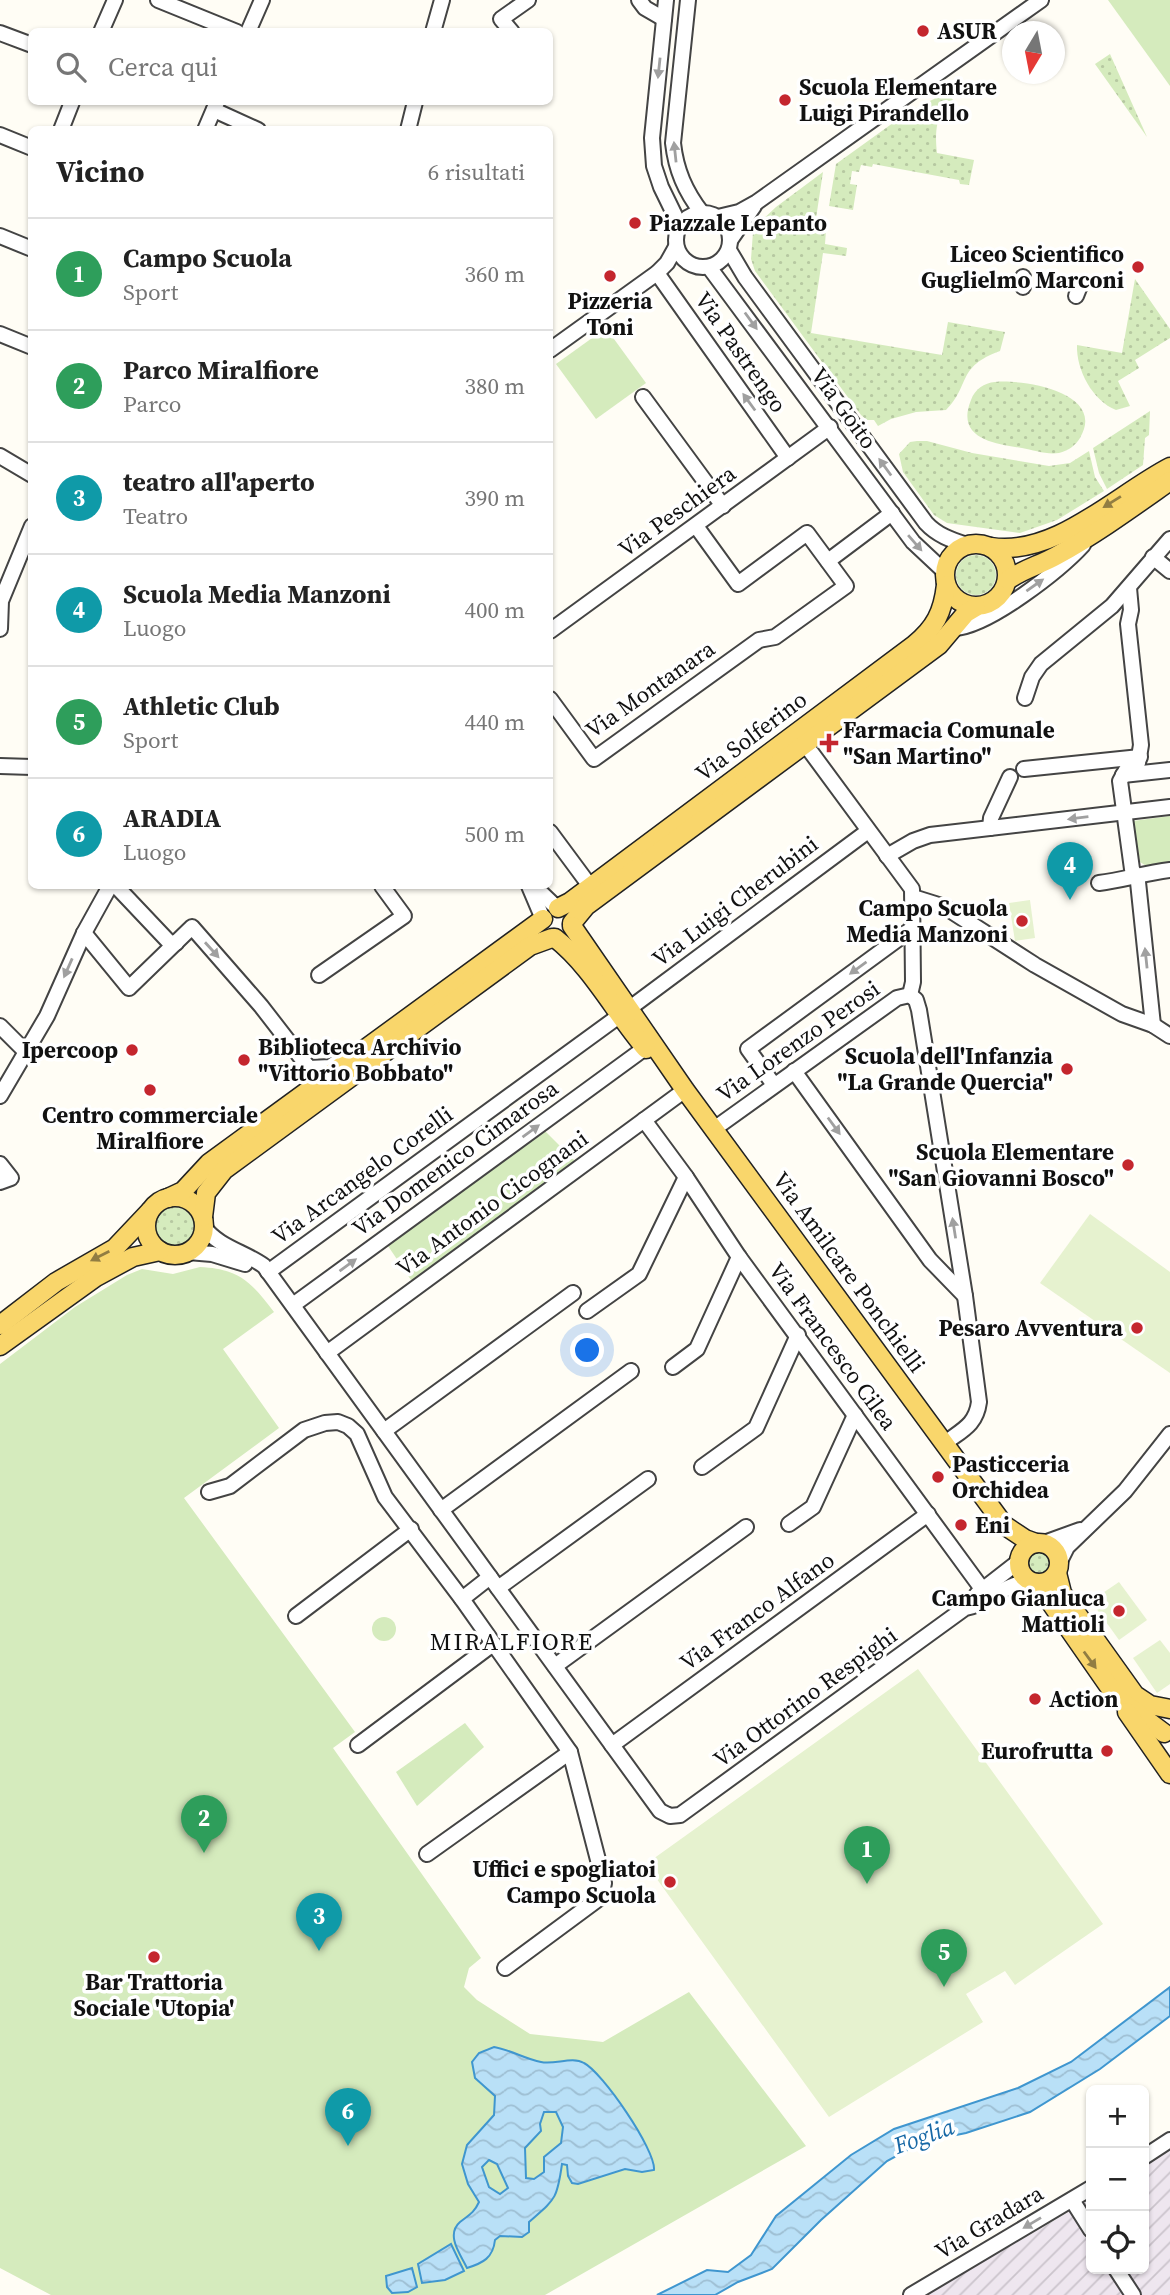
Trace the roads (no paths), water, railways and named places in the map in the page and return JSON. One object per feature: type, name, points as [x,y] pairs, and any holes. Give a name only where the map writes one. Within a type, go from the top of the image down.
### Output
[{"type":"main road","points":[[967,545],[1022,548],[1042,542],[1069,529],[1170,467]]},
{"type":"main road","name":"Via Solferino","points":[[188,1252],[200,1242],[206,1193],[225,1170],[530,946],[566,936],[586,906],[939,645],[966,613],[993,602],[1004,590],[1008,580],[1092,535],[1170,481]]},
{"type":"main road","name":"Via Solferino","points":[[0,1325],[56,1282],[115,1248],[161,1200],[183,1191],[209,1163],[590,886],[922,639],[937,622],[941,612],[952,555],[967,545]]},
{"type":"main road","points":[[991,547],[1005,561],[1008,580]]},
{"type":"main road","points":[[946,578],[958,601],[976,607]]},
{"type":"main road","points":[[554,938],[545,932],[550,914],[569,914],[572,924]]},
{"type":"main road","name":"Via Amilcare Ponchielli","points":[[572,924],[645,1048],[685,1090]]},
{"type":"main road","name":"Via Amilcare Ponchielli","points":[[554,938],[577,958],[624,1012],[685,1090],[1004,1525],[1024,1539],[1055,1550],[1062,1593],[1135,1695],[1150,1705],[1170,1712],[1164,1725],[1167,1739]]},
{"type":"main road","points":[[168,1198],[186,1199],[199,1209],[204,1222]]},
{"type":"main road","points":[[150,1211],[146,1228],[153,1245],[160,1251],[174,1255],[188,1252]]},
{"type":"main road","points":[[0,1346],[96,1277],[133,1257],[160,1251]]},
{"type":"main road","name":"Via Amilcare Ponchielli","points":[[973,1483],[998,1523],[1005,1541],[1019,1560],[1021,1574],[1033,1582],[1117,1698],[1167,1739]]},
{"type":"main road","points":[[1019,1560],[1025,1548],[1040,1543]]},
{"type":"main road","points":[[1033,1582],[1049,1581],[1058,1567]]},
{"type":"main road","points":[[1117,1698],[1170,1773]]},
{"type":"street","points":[[104,28],[115,0]]},
{"type":"street","points":[[158,0],[227,28]]},
{"type":"street","points":[[250,28],[262,0]]},
{"type":"street","points":[[434,28],[442,0]]},
{"type":"street","points":[[509,28],[501,19],[528,0]]},
{"type":"street","points":[[639,0],[645,8],[664,19]]},
{"type":"street","points":[[553,349],[657,273],[667,263],[676,247],[680,226],[654,166],[652,138],[666,0]]},
{"type":"street","points":[[688,0],[673,143],[683,184],[702,213]]},
{"type":"street","points":[[680,226],[694,215],[702,213],[718,217],[739,212],[757,202],[1040,0]]},
{"type":"street","points":[[0,33],[28,44]]},
{"type":"street","points":[[63,126],[71,105]]},
{"type":"street","points":[[409,126],[414,105]]},
{"type":"street","points":[[207,126],[216,106],[251,126]]},
{"type":"street","points":[[0,135],[28,146]]},
{"type":"street","points":[[657,273],[692,265],[709,267],[718,264],[757,202]]},
{"type":"street","name":"Via Goito","points":[[718,217],[724,223],[730,245],[751,284],[926,523],[933,530],[967,545]]},
{"type":"street","points":[[0,236],[28,247]]},
{"type":"street","points":[[676,247],[685,261],[692,265]]},
{"type":"street","name":"Via Goito","points":[[709,267],[919,549],[946,578]]},
{"type":"street","name":"Via Pastrengo","points":[[657,273],[788,458]]},
{"type":"street","points":[[0,334],[28,345]]},
{"type":"street","points":[[643,397],[723,506]]},
{"type":"street","name":"Via Peschiera","points":[[553,629],[830,427]]},
{"type":"street","points":[[0,456],[28,473]]},
{"type":"street","points":[[696,526],[738,584],[807,533],[828,561],[892,513]]},
{"type":"street","name":"Via Solferino","points":[[955,628],[986,620],[1068,562],[1092,535]]},
{"type":"street","points":[[1025,698],[1032,677],[1041,664],[1118,600],[1170,539]]},
{"type":"street","points":[[0,629],[0,601],[26,553]]},
{"type":"street","points":[[1153,557],[1170,571]]},
{"type":"street","name":"Via Montanara","points":[[553,703],[594,759],[759,640],[775,637],[846,586],[828,561]]},
{"type":"street","points":[[1128,624],[1131,610],[1129,587]]},
{"type":"street","points":[[1118,600],[1128,624],[1141,745],[1138,763],[1122,775],[1120,781],[1132,869],[1136,874],[1153,1026]]},
{"type":"street","points":[[805,744],[907,881],[913,897],[913,982],[910,995],[916,1000],[919,1010],[965,1296],[979,1402],[972,1423],[945,1443]]},
{"type":"street","points":[[1024,769],[1140,757]]},
{"type":"street","points":[[0,766],[28,767]]},
{"type":"street","points":[[1122,775],[1170,770]]},
{"type":"street","points":[[990,828],[991,818],[1010,777]]},
{"type":"street","points":[[887,856],[930,835],[1170,807]]},
{"type":"street","name":"Via Luigi Cherubini","points":[[624,1012],[868,831]]},
{"type":"street","points":[[553,836],[590,886]]},
{"type":"street","points":[[1099,883],[1127,879],[1136,874],[1170,870]]},
{"type":"street","points":[[0,1096],[47,1016],[84,933],[108,889]]},
{"type":"street","points":[[119,889],[169,942],[176,943]]},
{"type":"street","points":[[319,975],[404,916],[384,889]]},
{"type":"street","points":[[534,889],[550,914]]},
{"type":"street","points":[[913,897],[945,907],[1035,965],[1170,1036]]},
{"type":"street","points":[[84,933],[129,988],[192,927],[261,1006],[306,1063],[330,1067],[367,1040],[389,1033]]},
{"type":"street","points":[[774,1086],[748,1049],[913,928]]},
{"type":"street","name":"Via Lorenzo Perosi","points":[[714,1129],[897,998],[910,995]]},
{"type":"street","name":"Via Arcangelo Corelli","points":[[269,1275],[624,1012]]},
{"type":"street","points":[[1153,1026],[1170,1023]]},
{"type":"street","points":[[0,1026],[26,1052]]},
{"type":"street","name":"Via Domenico Cimarosa","points":[[293,1306],[645,1048]]},
{"type":"street","points":[[246,1137],[262,1117],[303,1086],[306,1063]]},
{"type":"street","points":[[794,1071],[930,1260],[965,1296]]},
{"type":"street","name":"Via Antonio Cicognani","points":[[327,1353],[685,1090]]},
{"type":"street","name":"Via Francesco Cilea","points":[[644,1120],[739,1257],[985,1593]]},
{"type":"street","points":[[0,1164],[11,1178],[0,1182]]},
{"type":"street","points":[[587,1311],[639,1274],[686,1177]]},
{"type":"street","points":[[204,1222],[217,1241],[256,1261],[269,1275],[612,1745]]},
{"type":"street","points":[[188,1252],[231,1258],[269,1275]]},
{"type":"street","points":[[673,1367],[697,1349],[739,1257]]},
{"type":"street","points":[[384,1432],[573,1293]]},
{"type":"street","points":[[702,1467],[756,1428],[798,1335]]},
{"type":"street","points":[[441,1510],[631,1371]]},
{"type":"street","points":[[789,1524],[813,1507],[855,1415]]},
{"type":"street","points":[[209,1492],[230,1486],[304,1430],[325,1423],[338,1422],[348,1426],[357,1434],[385,1497],[462,1599],[570,1752],[604,1884],[601,1897],[505,1968]]},
{"type":"street","points":[[1058,1567],[1067,1547],[1125,1491],[1170,1434]]},
{"type":"street","points":[[462,1599],[494,1583],[648,1479]]},
{"type":"street","name":"Via Franco Alfano","points":[[612,1745],[928,1514]]},
{"type":"street","points":[[1040,1543],[1087,1526]]},
{"type":"street","points":[[555,1666],[746,1527]]},
{"type":"street","points":[[296,1616],[411,1529]]},
{"type":"street","name":"Via Ottorino Respighi","points":[[612,1745],[660,1811],[670,1816],[680,1815],[965,1608],[975,1606],[1019,1560]]},
{"type":"street","name":"Via Ottorino Respighi","points":[[985,1593],[1012,1584],[1033,1582]]},
{"type":"street","points":[[358,1745],[493,1644]]},
{"type":"street","points":[[427,1854],[570,1752]]},
{"type":"street","points":[[1149,2154],[1170,2140]]},
{"type":"street","name":"Via Gradara","points":[[911,2295],[1086,2191]]},
{"type":"street","points":[[1072,2200],[1086,2222]]},
{"type":"street","points":[[1119,2274],[1133,2295]]},
{"type":"water","name":"Foglia","points":[[1170,1987],[1170,2016],[1100,2069],[1030,2112],[966,2133],[922,2142],[887,2161],[821,2220],[772,2269],[738,2282],[715,2295],[657,2295],[707,2270],[728,2272],[751,2255],[776,2216],[851,2155],[894,2129],[1018,2088],[1071,2062]]},
{"type":"water","points":[[494,2047],[541,2062],[574,2060],[584,2063],[603,2081],[626,2112],[646,2146],[654,2170],[642,2172],[625,2169],[578,2184],[572,2183],[567,2165],[562,2164],[556,2192],[550,2203],[529,2222],[529,2232],[522,2237],[500,2236],[495,2240],[486,2259],[467,2268],[456,2245],[454,2233],[460,2222],[479,2202],[468,2184],[462,2164],[467,2145],[494,2115],[495,2096],[475,2078],[472,2062],[479,2053]],"holes":[[[544,2112],[556,2112],[563,2127],[561,2143],[544,2157],[544,2172],[534,2179],[526,2178],[525,2148],[541,2131]],[[489,2160],[497,2164],[508,2188],[500,2194],[489,2187],[482,2167]]]},
{"type":"water","points":[[451,2244],[464,2271],[445,2280],[422,2283],[418,2264]]},
{"type":"water","points":[[412,2268],[417,2287],[408,2292],[392,2293],[387,2287],[386,2276]]},
{"type":"place","name":"ASUR","points":[[923,31]]},
{"type":"place","name":"Scuola Elementare Luigi Pirandello","points":[[785,100]]},
{"type":"place","name":"Piazzale Lepanto","points":[[635,223]]},
{"type":"place","name":"Liceo Scientifico Guglielmo Marconi","points":[[1138,267]]},
{"type":"place","name":"Pizzeria Toni","points":[[610,276]]},
{"type":"place","name":"Farmacia Comunale \"San Martino\"","points":[[829,743]]},
{"type":"place","name":"Scuola Media Manzoni","points":[[1070,900]]},
{"type":"place","name":"Campo Scuola Media Manzoni","points":[[1022,921]]},
{"type":"place","name":"Ipercoop","points":[[132,1050]]},
{"type":"place","name":"Biblioteca Archivio \"Vittorio Bobbato\"","points":[[244,1060]]},
{"type":"place","name":"Scuola dell'Infanzia \"La Grande Quercia\"","points":[[1067,1069]]},
{"type":"place","name":"Centro commerciale Miralfiore","points":[[150,1090]]},
{"type":"place","name":"Scuola Elementare \"San Giovanni Bosco\"","points":[[1128,1165]]},
{"type":"place","name":"Pesaro Avventura","points":[[1137,1328]]},
{"type":"place","name":"Pasticceria Orchidea","points":[[938,1477]]},
{"type":"place","name":"Eni","points":[[961,1525]]},
{"type":"place","name":"Campo Gianluca Mattioli","points":[[1119,1611]]},
{"type":"place","name":"Action","points":[[1035,1699]]},
{"type":"place","name":"Eurofrutta","points":[[1107,1751]]},
{"type":"place","name":"Parco Miralfiore","points":[[204,1853]]},
{"type":"place","name":"Uffici e spogliatoi Campo Scuola","points":[[670,1882]]},
{"type":"place","name":"Campo Scuola","points":[[867,1884]]},
{"type":"place","name":"teatro all'aperto","points":[[319,1951]]},
{"type":"place","name":"Bar Trattoria Sociale 'Utopia'","points":[[154,1957]]},
{"type":"place","name":"Athletic Club","points":[[944,1987]]},
{"type":"place","name":"ARADIA","points":[[348,2146]]},
{"type":"district","name":"MIRALFIORE","points":[[512,1642]]}]
